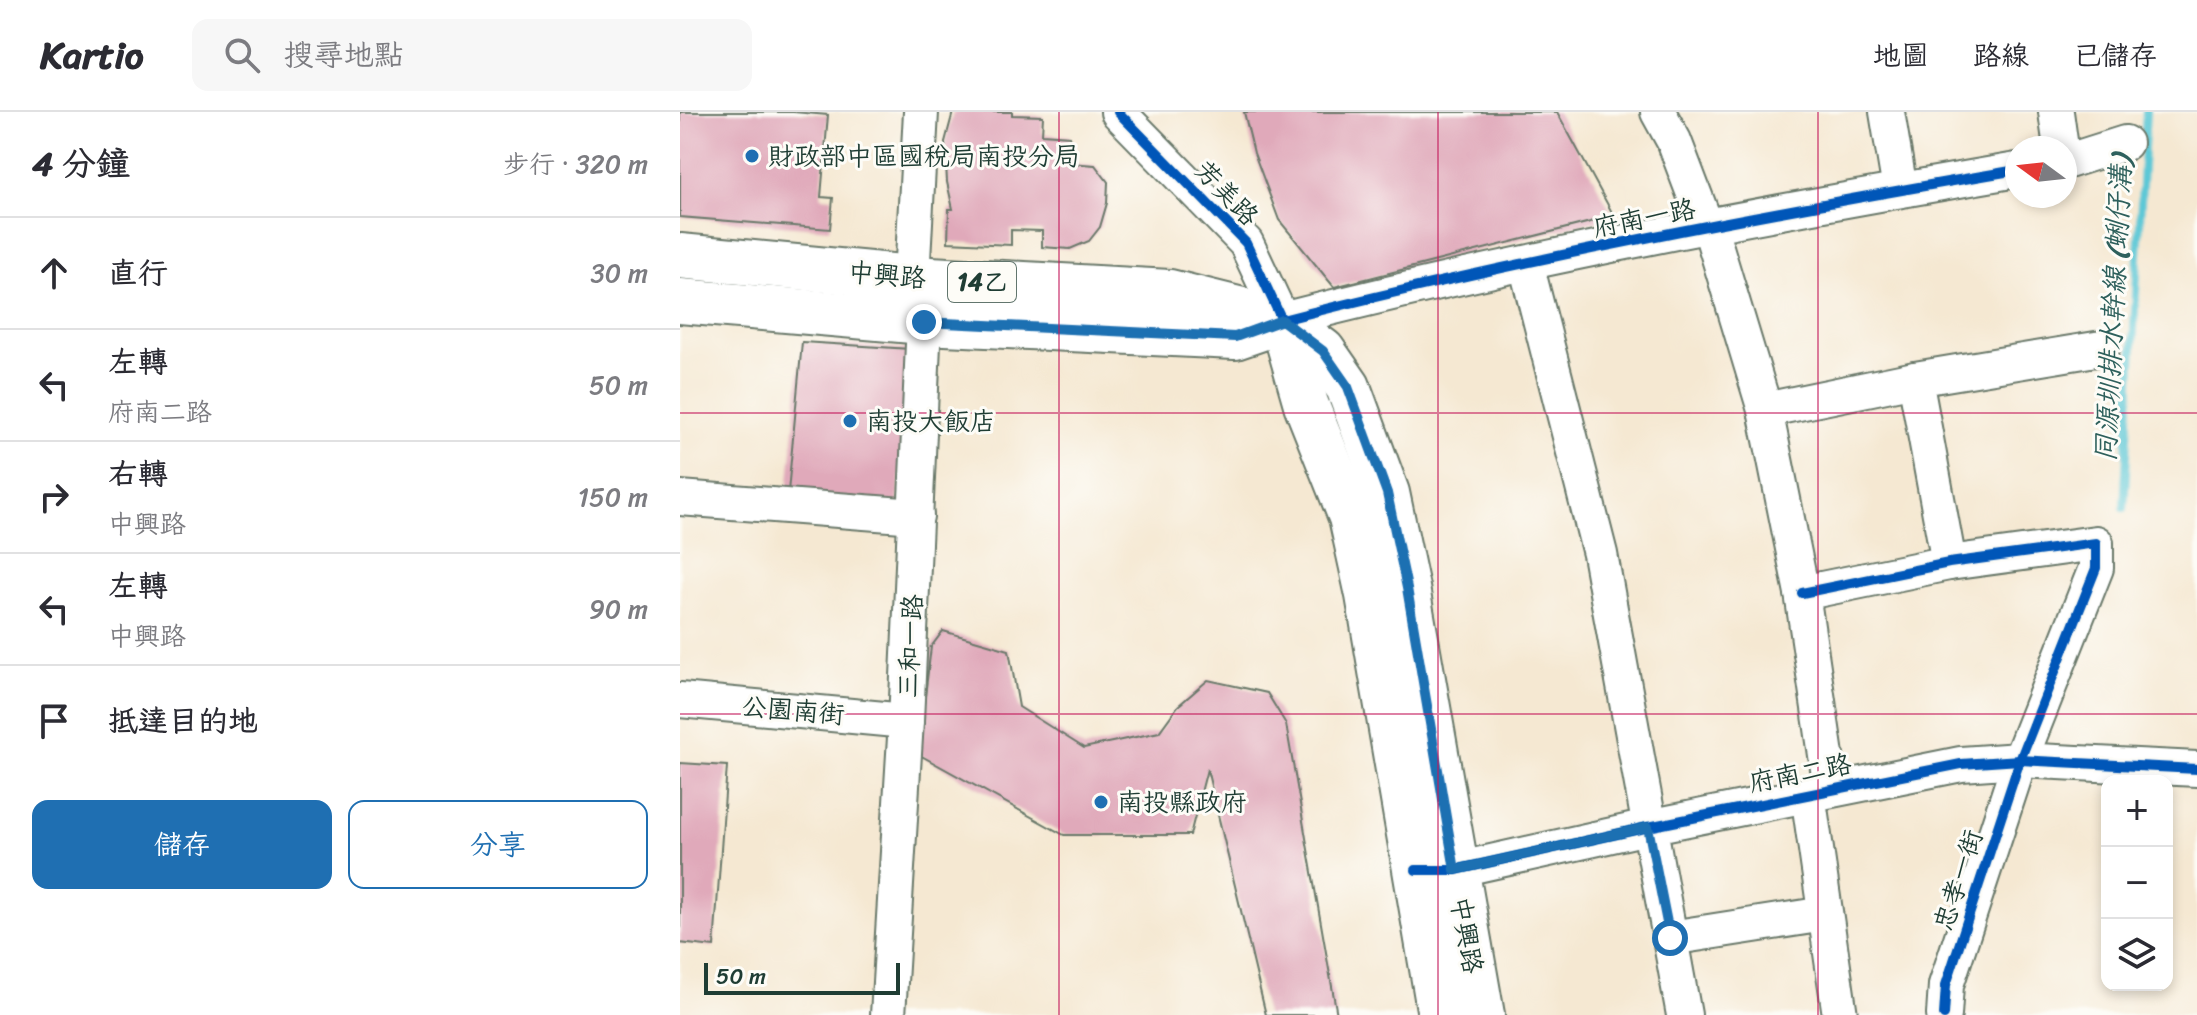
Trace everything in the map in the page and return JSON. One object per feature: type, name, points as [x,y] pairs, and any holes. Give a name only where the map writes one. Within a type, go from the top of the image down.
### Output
[{"type":"main road","name":"中興路","points":[[691,257],[912,278],[1170,292],[1282,320]]},
{"type":"main road","points":[[689,301],[691,257]]},
{"type":"main road","name":"中興路","points":[[689,301],[924,322],[1235,337],[1282,320]]},
{"type":"main road","name":"中興路","points":[[1282,320],[1306,404],[1351,517],[1387,592],[1436,870],[1482,1015]]},
{"type":"main road","name":"中興路","points":[[1436,870],[1440,1015]]},
{"type":"street","name":"三和一路","points":[[888,1015],[906,721],[924,322],[912,278],[921,112]]},
{"type":"street","name":"芳美路","points":[[1118,112],[1246,243],[1282,320]]},
{"type":"street","points":[[1658,112],[1674,141],[1707,228],[1711,231],[1765,410],[1802,593],[1819,792],[1825,914],[1840,1015]]},
{"type":"street","points":[[1887,112],[1900,190]]},
{"type":"street","points":[[2056,112],[2059,136]]},
{"type":"street","points":[[2077,158],[2125,143]]},
{"type":"street","name":"府南一路","points":[[1282,320],[1413,287],[2005,172]]},
{"type":"street","points":[[1526,264],[1600,554],[1684,1015]]},
{"type":"street","points":[[1765,410],[1915,379],[2102,348]]},
{"type":"street","points":[[1802,593],[1949,563],[1915,379]]},
{"type":"street","points":[[680,498],[916,516]]},
{"type":"street","name":"忠孝一街","points":[[1944,1015],[1946,985],[2020,760],[2096,568],[2096,543],[1949,563]]},
{"type":"street","name":"公園南街","points":[[680,700],[906,721]]},
{"type":"street","name":"府南二路","points":[[1436,870],[1961,764],[2020,760],[2197,769]]},
{"type":"street","points":[[1670,938],[1825,914]]},
{"type":"building","name":"財政部中區國稅局南投分局","points":[[680,112],[828,115],[821,197],[833,198],[830,229],[680,217]]},
{"type":"building","points":[[953,112],[1012,112],[1012,115],[1043,116],[1042,134],[1070,136],[1069,163],[1095,165],[1108,182],[1107,203],[1100,227],[1089,241],[1070,249],[1042,247],[1042,231],[1011,230],[1011,245],[948,242],[949,209],[953,209],[947,182],[945,142]]},
{"type":"building","points":[[1244,112],[1557,112],[1614,216],[1334,287],[1279,220],[1254,153]]},
{"type":"building","name":"南投大飯店","points":[[802,342],[910,349],[898,504],[788,492]]},
{"type":"building","name":"南投縣政府","points":[[943,631],[1009,650],[1019,707],[1084,748],[1159,732],[1178,706],[1208,680],[1267,693],[1286,724],[1337,1015],[1266,1015],[1207,769],[1190,835],[1064,835],[918,754],[931,647]]},
{"type":"building","points":[[680,763],[727,766],[714,947],[680,943]]},
{"type":"waterway","name":"同源圳排水幹線 (蜊仔溝)","points":[[2124,508],[2146,112]]},
{"type":"cycle path","points":[[1118,112],[1246,243],[1282,320],[1464,276],[1648,238],[2005,172]]},
{"type":"cycle path","points":[[1802,593],[1949,563],[2096,543],[2096,568],[2020,760],[1946,985],[1944,1015]]},
{"type":"cycle path","points":[[1416,870],[1455,870],[1648,827],[1961,764],[2020,760],[2197,769]]},
{"type":"place","name":"財政部中區國稅局南投分局","points":[[752,156]]},
{"type":"place","name":"南投大飯店","points":[[850,421]]},
{"type":"place","name":"南投縣政府","points":[[1101,802]]},
{"type":"route","points":[[924,322],[1235,337],[1282,320],[1323,351],[1348,387],[1387,493],[1407,588],[1455,870],[1648,827],[1670,938]]}]
